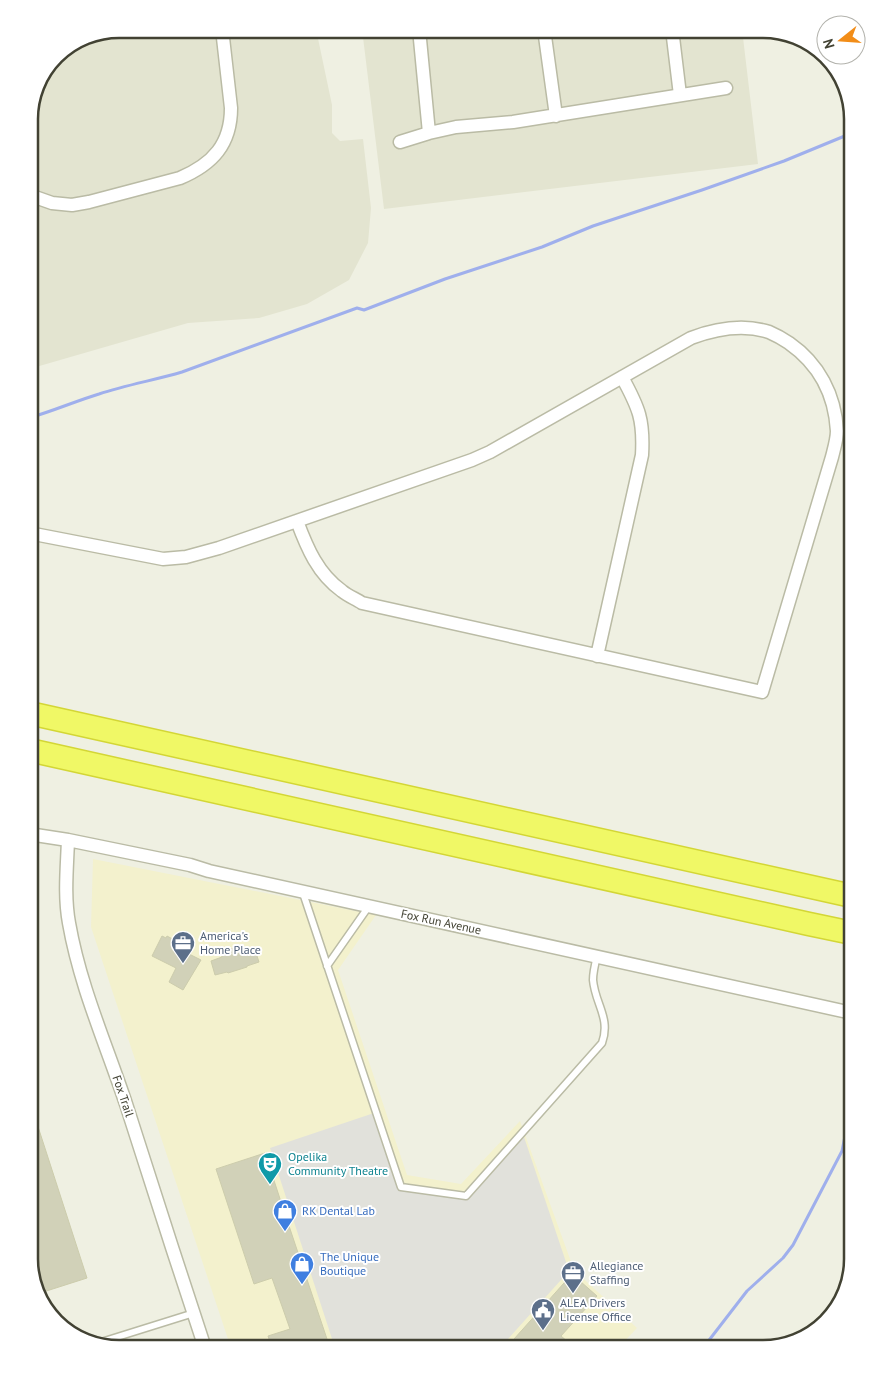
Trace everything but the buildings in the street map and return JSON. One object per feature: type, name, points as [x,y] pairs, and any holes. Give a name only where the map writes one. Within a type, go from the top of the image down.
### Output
[{"type":"highway","points":[[38,715],[844,894]]},
{"type":"highway","points":[[38,752],[844,931]]},
{"type":"street","points":[[38,199],[52,203],[72,205],[89,202],[180,178],[206,164],[222,146],[231,120],[232,108],[223,38]]},
{"type":"street","points":[[420,38],[429,133]]},
{"type":"street","points":[[545,38],[556,116]]},
{"type":"street","points":[[673,38],[680,95]]},
{"type":"street","points":[[400,142],[456,127],[556,116],[726,88]]},
{"type":"street","points":[[38,535],[163,559],[186,557],[210,550],[472,460],[490,452],[691,338],[707,332],[729,328],[770,332],[784,339],[810,361],[826,384],[833,406],[837,432],[832,457],[762,692],[362,603],[342,591],[326,578],[304,540],[297,521]]},
{"type":"street","points":[[597,656],[636,483],[643,436],[641,418],[637,406],[622,377]]},
{"type":"street","name":"Fox Run Avenue","points":[[38,835],[190,865],[844,1011]]},
{"type":"street","name":"Fox Trail","points":[[68,840],[66,894],[69,922],[77,958],[87,994],[125,1100],[202,1339]]},
{"type":"lane","points":[[302,891],[401,1187],[466,1196],[602,1043],[606,1026],[593,979],[597,956]]},
{"type":"lane","points":[[327,966],[369,906]]},
{"type":"lane","points":[[111,1339],[194,1313]]},
{"type":"shaded area","points":[[108,38],[318,38],[332,105],[332,133],[340,141],[363,139],[371,208],[368,243],[349,280],[307,304],[259,318],[188,323],[38,366],[38,113],[40,97],[46,82],[54,69],[78,48]]},
{"type":"shaded area","points":[[363,38],[743,38],[758,164],[384,209]]},
{"type":"shaded area","points":[[93,859],[376,915],[338,970],[407,1175],[461,1184],[520,1121],[574,1270],[637,1328],[626,1340],[228,1339],[91,927]]},
{"type":"shaded area","points":[[374,1113],[399,1190],[467,1199],[524,1137],[569,1271],[508,1340],[332,1339],[270,1148]]},
{"type":"waterway","points":[[38,415],[109,391],[182,372],[357,308],[364,310],[445,279],[542,247],[593,226],[784,161],[844,136]]},
{"type":"waterway","points":[[709,1340],[747,1291],[783,1258],[793,1245],[842,1151],[844,1141]]},
{"type":"place","name":"America's Home Place","points":[[183,964]]},
{"type":"place","name":"Opelika Community Theatre","points":[[270,1185]]},
{"type":"place","name":"RK Dental Lab","points":[[285,1232]]},
{"type":"place","name":"The Unique Boutique","points":[[302,1285]]},
{"type":"place","name":"Allegiance Staffing","points":[[573,1294]]},
{"type":"place","name":"ALEA Drivers License Office","points":[[543,1331]]}]
